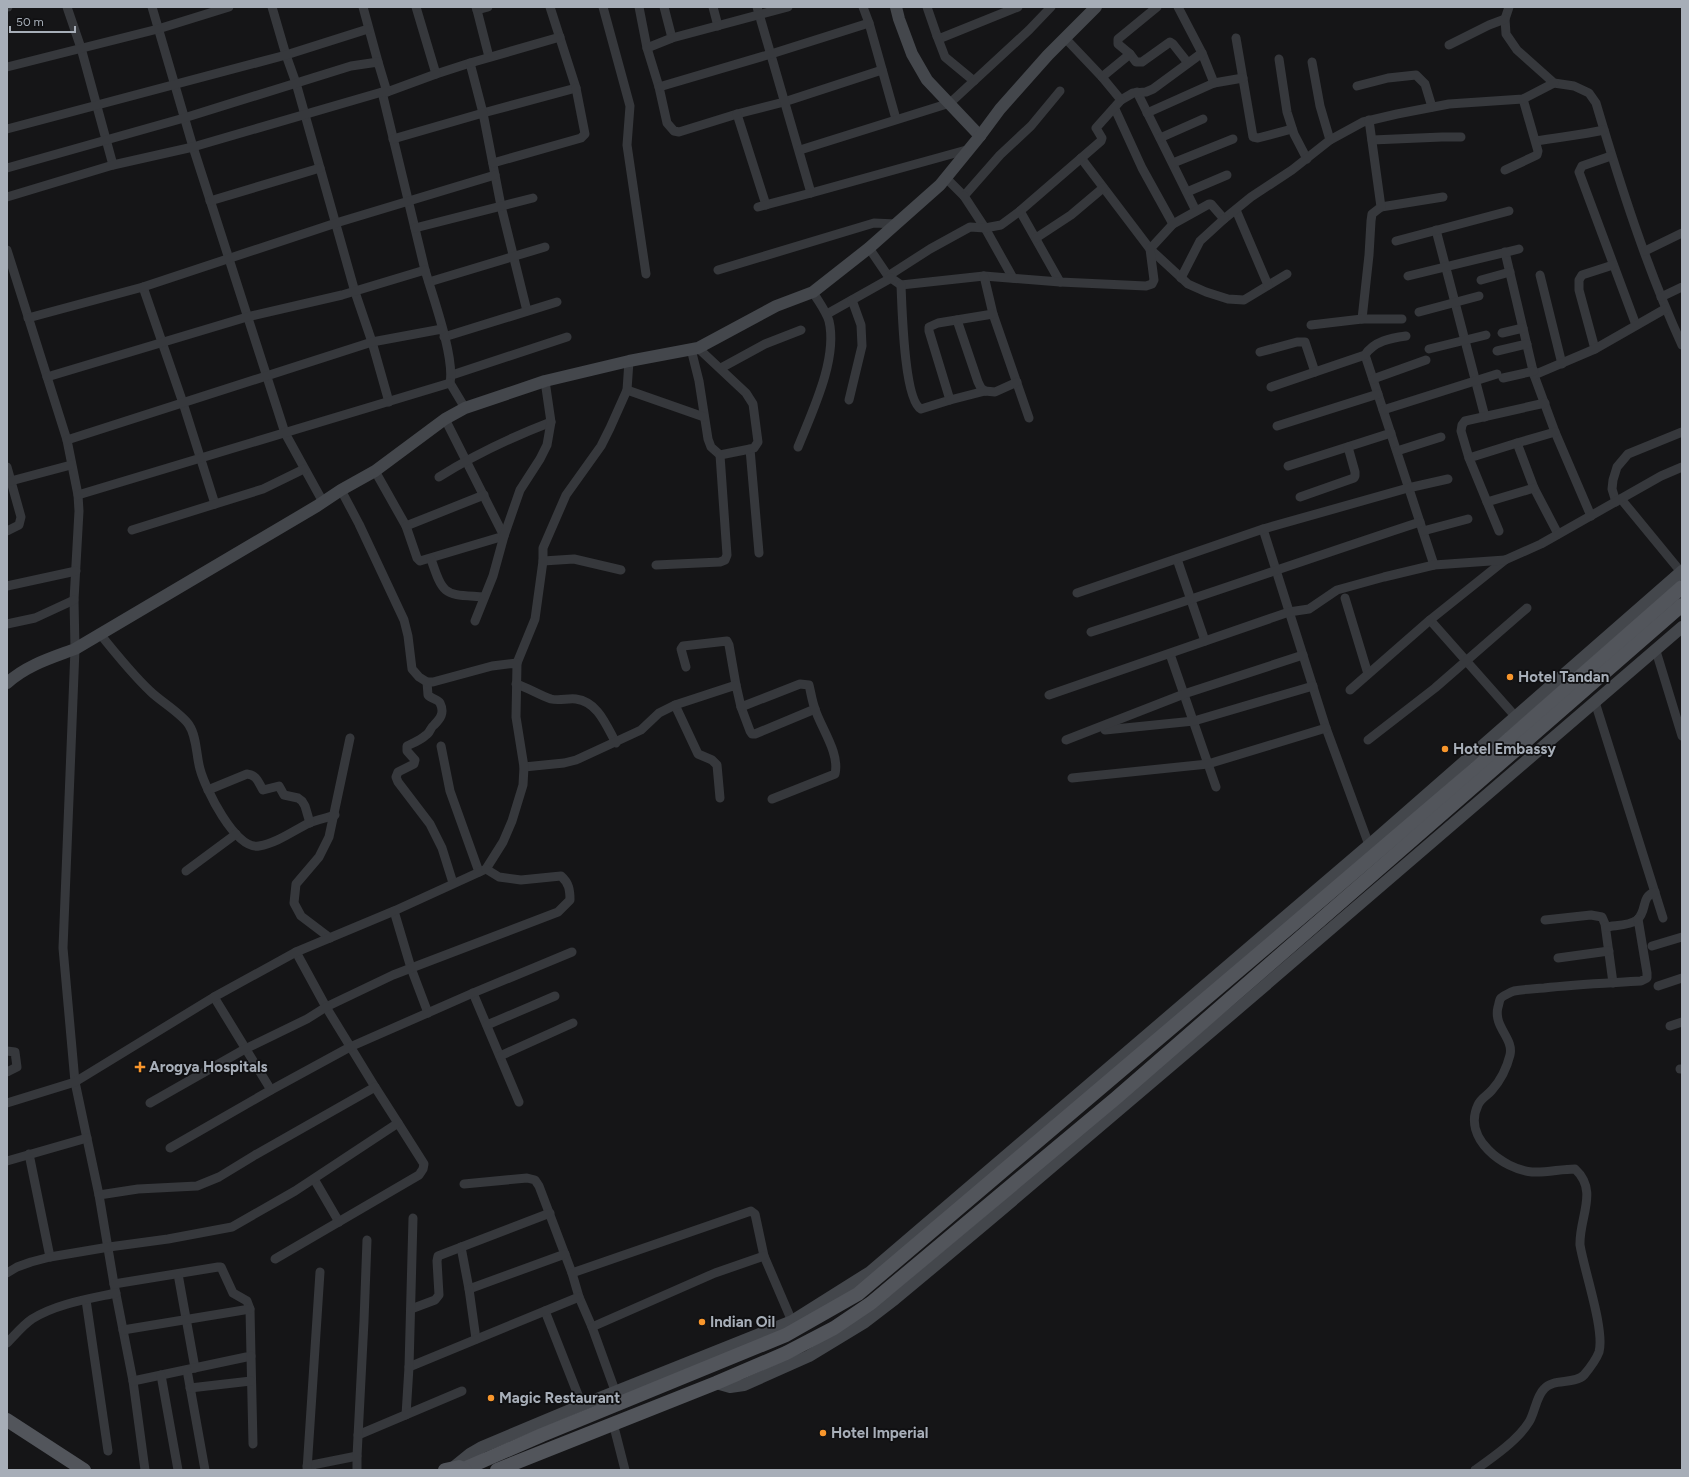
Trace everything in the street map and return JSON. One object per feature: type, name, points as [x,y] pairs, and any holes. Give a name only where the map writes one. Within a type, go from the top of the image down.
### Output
[{"type":"main road","points":[[457,1469],[542,1435],[618,1398],[794,1326],[864,1289],[1457,784],[1682,587]]},
{"type":"main road","points":[[497,1470],[716,1383],[786,1353],[834,1328],[871,1304],[1116,1098],[1682,606]]},
{"type":"main road","points":[[7,1420],[84,1470]]},
{"type":"street","points":[[67,7],[81,48],[113,165]]},
{"type":"street","points":[[152,7],[193,147],[285,434],[323,502]]},
{"type":"street","points":[[7,67],[158,29],[229,7]]},
{"type":"street","points":[[272,7],[296,83],[355,292],[372,342],[389,402]]},
{"type":"street","points":[[363,7],[378,62],[393,139],[425,270],[443,333],[451,379],[465,408]]},
{"type":"street","points":[[416,7],[436,74]]},
{"type":"street","points":[[488,7],[477,9],[489,57]]},
{"type":"street","points":[[493,163],[581,138],[585,134],[576,88],[550,7]]},
{"type":"street","points":[[603,7],[630,106],[627,145],[646,274]]},
{"type":"street","points":[[639,7],[647,48],[659,87],[667,124],[674,131],[679,132],[737,114],[784,102],[882,70]]},
{"type":"street","points":[[664,7],[672,38]]},
{"type":"street","points":[[713,7],[718,26]]},
{"type":"street","points":[[647,48],[672,38],[718,26],[758,11],[788,7]]},
{"type":"street","points":[[863,7],[869,23],[896,119]]},
{"type":"street","points":[[896,7],[899,19],[916,61],[927,80],[980,136]]},
{"type":"street","points":[[938,36],[945,37],[1018,7]]},
{"type":"street","points":[[800,150],[950,103],[1029,30],[1051,7]]},
{"type":"street","points":[[7,683],[17,674],[34,664],[75,649],[375,471],[445,419],[465,408],[545,380],[694,348],[776,306],[813,292],[869,248],[940,185],[970,149],[1000,109],[1048,55],[1096,7]]},
{"type":"street","points":[[1157,7],[1118,39],[1118,44],[1130,54],[1136,62],[1142,62],[1170,42],[1188,63]]},
{"type":"street","points":[[1178,7],[1202,53],[1214,83]]},
{"type":"street","points":[[929,8],[938,36],[940,49],[944,57],[974,81]]},
{"type":"street","points":[[758,11],[784,102],[800,150],[811,193]]},
{"type":"street","points":[[1449,45],[1489,25],[1507,12]]},
{"type":"street","points":[[1507,12],[1506,34],[1517,50],[1554,83],[1574,86],[1589,92],[1596,103],[1611,156],[1665,309],[1682,345]]},
{"type":"street","points":[[659,87],[869,23]]},
{"type":"street","points":[[7,129],[286,54],[368,29]]},
{"type":"street","points":[[7,197],[113,165],[193,147],[305,115],[384,92],[489,57],[560,38]]},
{"type":"street","points":[[1065,38],[1102,77],[1121,100]]},
{"type":"street","points":[[1236,38],[1244,78],[1250,131],[1253,137],[1258,138],[1292,128]]},
{"type":"street","points":[[827,314],[890,277],[930,249],[970,227],[985,228],[1001,224],[1020,211],[1101,141],[1102,138],[1096,128],[1115,109],[1121,100],[1137,92],[1146,92],[1153,89],[1202,53]]},
{"type":"street","points":[[1102,77],[1130,54]]},
{"type":"street","points":[[1279,59],[1287,112],[1292,128],[1307,159]]},
{"type":"street","points":[[7,168],[184,118],[351,66],[378,62]]},
{"type":"street","points":[[1312,62],[1320,106],[1330,140]]},
{"type":"street","points":[[470,63],[483,113],[501,206],[527,311]]},
{"type":"street","points":[[1357,86],[1388,78],[1416,75],[1425,84],[1432,107]]},
{"type":"street","points":[[1147,112],[1214,83],[1244,78]]},
{"type":"street","points":[[1181,278],[1200,241],[1224,219],[1251,197],[1307,159],[1330,140],[1352,127],[1366,121],[1449,104],[1523,99],[1554,83]]},
{"type":"street","points":[[393,139],[576,88]]},
{"type":"street","points":[[964,196],[1000,155],[1031,126],[1060,91]]},
{"type":"street","points":[[1137,92],[1196,211]]},
{"type":"street","points":[[1505,170],[1537,155],[1538,148],[1523,99]]},
{"type":"street","points":[[1115,109],[1142,168],[1173,224]]},
{"type":"street","points":[[737,114],[762,206],[970,149]]},
{"type":"street","points":[[1160,138],[1203,119]]},
{"type":"street","points":[[1366,121],[1372,140],[1381,207]]},
{"type":"street","points":[[1536,141],[1604,130]]},
{"type":"street","points":[[1372,140],[1442,137],[1461,138]]},
{"type":"street","points":[[1173,163],[1233,139]]},
{"type":"street","points":[[1611,156],[1582,166],[1579,172],[1636,325]]},
{"type":"street","points":[[1081,158],[1102,188],[1150,249],[1188,284],[1206,292],[1235,300],[1244,300],[1287,274]]},
{"type":"street","points":[[210,201],[320,168]]},
{"type":"street","points":[[28,318],[143,287],[336,223],[495,175]]},
{"type":"street","points":[[1187,192],[1227,175]]},
{"type":"street","points":[[946,178],[964,196],[985,228],[1013,278]]},
{"type":"street","points":[[1036,238],[1071,216],[1102,188]]},
{"type":"street","points":[[1362,319],[1370,255],[1372,214],[1381,207],[1443,197]]},
{"type":"street","points":[[415,228],[533,198]]},
{"type":"street","points":[[869,248],[890,277],[901,285],[984,276],[1060,282],[1146,286],[1152,284],[1154,280],[1150,249],[1173,224],[1207,204],[1211,204],[1224,219]]},
{"type":"street","points":[[1236,210],[1268,285]]},
{"type":"street","points":[[1020,211],[1060,282]]},
{"type":"street","points":[[1396,241],[1509,211]]},
{"type":"street","points":[[718,270],[874,223],[896,224]]},
{"type":"street","points":[[1436,230],[1444,266],[1485,417]]},
{"type":"street","points":[[1645,251],[1682,233]]},
{"type":"street","points":[[428,282],[545,247]]},
{"type":"street","points":[[1408,276],[1519,248]]},
{"type":"street","points":[[7,250],[68,440],[71,466],[78,495],[79,511],[74,600],[75,649],[63,948],[75,1082],[109,1247],[114,1284],[133,1381],[145,1470]]},
{"type":"street","points":[[1505,252],[1534,373],[1555,432],[1591,516]]},
{"type":"street","points":[[1595,349],[1579,290],[1579,280],[1582,275],[1613,265]]},
{"type":"street","points":[[47,377],[247,317],[355,292],[425,270]]},
{"type":"street","points":[[1480,280],[1510,272]]},
{"type":"street","points":[[1540,275],[1562,364]]},
{"type":"street","points":[[984,276],[993,314],[1029,418]]},
{"type":"street","points":[[901,285],[907,368],[911,390],[917,407],[921,409],[929,408],[950,400],[985,392],[995,392],[1017,382]]},
{"type":"street","points":[[143,287],[183,403],[215,504]]},
{"type":"street","points":[[1661,297],[1682,287]]},
{"type":"street","points":[[798,447],[827,369],[831,337],[827,314],[813,292]]},
{"type":"street","points":[[1419,312],[1479,296]]},
{"type":"street","points":[[849,400],[862,346],[861,326],[852,300]]},
{"type":"street","points":[[68,440],[372,342],[443,333],[557,302]]},
{"type":"street","points":[[1383,410],[1474,380],[1534,373],[1562,364],[1595,349],[1665,309]]},
{"type":"street","points":[[950,400],[929,327],[993,314]]},
{"type":"street","points":[[1311,325],[1362,319],[1402,319]]},
{"type":"street","points":[[958,320],[978,382],[985,392]]},
{"type":"street","points":[[1502,333],[1523,328]]},
{"type":"street","points":[[721,368],[765,344],[801,330]]},
{"type":"street","points":[[1430,349],[1486,334]]},
{"type":"street","points":[[1270,387],[1365,355],[1368,350],[1379,342],[1392,337],[1406,336]]},
{"type":"street","points":[[78,495],[389,402],[567,337]]},
{"type":"street","points":[[1260,352],[1296,342],[1305,342],[1315,372]]},
{"type":"street","points":[[1497,351],[1527,344]]},
{"type":"street","points":[[694,348],[721,368],[746,393],[753,404],[758,442],[754,448],[720,454],[711,447],[704,417],[694,348]]},
{"type":"street","points":[[1365,355],[1434,566]]},
{"type":"street","points":[[1373,380],[1426,360]]},
{"type":"street","points":[[7,1104],[75,1082],[214,998],[296,952],[394,911],[482,870],[503,842],[512,821],[523,785],[524,767],[516,717],[517,663],[534,619],[543,561],[543,548],[566,495],[600,446],[610,428],[627,390],[629,361]]},
{"type":"street","points":[[475,621],[493,576],[504,536],[520,490],[540,459],[546,445],[551,422],[545,380]]},
{"type":"street","points":[[627,390],[704,417]]},
{"type":"street","points":[[1277,426],[1378,394]]},
{"type":"street","points":[[1499,531],[1469,458],[1461,431],[1462,425],[1466,421],[1545,403]]},
{"type":"street","points":[[445,419],[504,536]]},
{"type":"street","points":[[439,477],[466,460],[529,430],[551,422]]},
{"type":"street","points":[[1469,458],[1555,432]]},
{"type":"street","points":[[572,1273],[751,1211],[754,1214],[764,1256],[794,1326],[870,1272],[1369,845],[1515,716],[1682,572],[1619,500],[1612,489],[1617,467],[1628,454],[1682,432]]},
{"type":"street","points":[[1288,466],[1391,433]]},
{"type":"street","points":[[1397,452],[1441,437]]},
{"type":"street","points":[[1517,444],[1534,488],[1558,534]]},
{"type":"street","points":[[1300,497],[1354,478],[1355,472],[1348,447]]},
{"type":"street","points":[[750,449],[759,554]]},
{"type":"street","points":[[656,565],[720,562],[725,560],[727,555],[720,454]]},
{"type":"street","points":[[9,481],[71,466]]},
{"type":"street","points":[[7,467],[9,481],[21,517],[19,525],[7,530]]},
{"type":"street","points":[[1350,690],[1430,620],[1505,560],[1541,544],[1662,476],[1682,467]]},
{"type":"street","points":[[132,530],[263,489],[304,469]]},
{"type":"street","points":[[375,471],[406,526],[417,558],[423,561],[504,536]]},
{"type":"street","points":[[1077,593],[1263,530],[1408,488],[1448,479]]},
{"type":"street","points":[[1487,502],[1534,488]]},
{"type":"street","points":[[341,490],[359,524],[404,620],[408,636],[412,669],[419,677],[427,682],[433,682],[492,666],[517,663]]},
{"type":"street","points":[[406,526],[484,495]]},
{"type":"street","points":[[1091,632],[1191,600],[1276,569],[1422,527],[1468,519]]},
{"type":"street","points":[[1263,530],[1326,728],[1369,845]]},
{"type":"street","points":[[432,558],[438,578],[444,589],[450,594],[484,597]]},
{"type":"street","points":[[543,561],[574,559],[621,570]]},
{"type":"street","points":[[1177,559],[1205,641]]},
{"type":"street","points":[[1049,695],[1289,612],[1309,609],[1337,590],[1434,566],[1505,560]]},
{"type":"street","points":[[7,586],[76,571]]},
{"type":"street","points":[[1345,598],[1368,674]]},
{"type":"street","points":[[7,624],[35,618],[74,600]]},
{"type":"street","points":[[1368,740],[1435,688],[1527,608]]},
{"type":"street","points":[[1430,620],[1515,716]]},
{"type":"street","points":[[716,1383],[730,1387],[744,1385],[810,1356],[865,1322],[986,1224],[1656,651],[1682,627]]},
{"type":"street","points":[[100,634],[127,668],[150,692],[189,725],[193,735],[200,770],[208,790],[223,817],[244,842],[252,846],[269,843],[310,823],[335,815]]},
{"type":"street","points":[[686,667],[681,649],[683,646],[727,641],[741,707],[750,731],[755,734],[814,709]]},
{"type":"street","points":[[1656,651],[1682,736]]},
{"type":"street","points":[[1170,654],[1216,787]]},
{"type":"street","points":[[1066,740],[1094,731],[1184,694],[1303,655]]},
{"type":"street","points":[[427,682],[428,695],[431,699],[437,700],[440,703],[442,714],[440,719],[432,726],[428,735],[407,746],[408,751],[415,760],[414,764],[398,772],[396,776],[398,782],[430,824],[442,848],[453,883]]},
{"type":"street","points":[[516,684],[529,688],[553,700],[583,700],[592,705],[597,710],[616,743]]},
{"type":"street","points":[[741,707],[800,684],[809,685],[814,709],[831,744],[836,769],[835,774],[772,799]]},
{"type":"street","points":[[524,767],[564,763],[576,760],[616,743],[641,730],[659,713],[675,705],[736,685]]},
{"type":"street","points":[[1094,731],[1194,721],[1313,686]]},
{"type":"street","points":[[1595,702],[1663,918]]},
{"type":"street","points":[[675,705],[698,754],[712,760],[717,765],[720,798]]},
{"type":"street","points":[[1072,778],[1208,764],[1326,728]]},
{"type":"street","points":[[330,938],[301,916],[294,904],[296,884],[319,857],[329,837],[335,815],[350,738]]},
{"type":"street","points":[[150,1104],[245,1049],[307,1019],[326,1007],[393,975],[558,912],[570,900],[570,890],[567,881],[561,876],[521,880],[499,877],[482,870],[450,791],[441,746]]},
{"type":"street","points":[[208,790],[247,774],[252,774],[259,781],[263,790],[279,786],[284,795],[298,798],[305,806],[310,823]]},
{"type":"street","points":[[186,871],[236,834]]},
{"type":"street","points":[[1606,927],[1630,924],[1638,919],[1645,907],[1648,894],[1655,892]]},
{"type":"street","points":[[394,911],[411,968],[428,1013]]},
{"type":"street","points":[[1545,920],[1598,915],[1602,917],[1606,927],[1613,983]]},
{"type":"street","points":[[1475,1470],[1526,1427],[1544,1389],[1547,1386],[1576,1379],[1584,1374],[1597,1357],[1600,1345],[1597,1320],[1580,1245],[1580,1236],[1588,1198],[1587,1187],[1581,1175],[1575,1169],[1534,1172],[1521,1170],[1501,1161],[1477,1137],[1474,1119],[1477,1107],[1481,1099],[1492,1090],[1504,1072],[1510,1054],[1509,1044],[1498,1023],[1497,1011],[1499,1004],[1501,998],[1512,991],[1641,981],[1647,978],[1638,919]]},
{"type":"street","points":[[1652,946],[1682,937]]},
{"type":"street","points":[[275,1259],[418,1175],[423,1169],[424,1164],[350,1047],[296,952]]},
{"type":"street","points":[[170,1148],[350,1047],[473,993],[572,952]]},
{"type":"street","points":[[1558,958],[1609,952]]},
{"type":"street","points":[[1658,986],[1682,978]]},
{"type":"street","points":[[473,993],[519,1102]]},
{"type":"street","points":[[487,1025],[555,996]]},
{"type":"street","points":[[214,998],[271,1090]]},
{"type":"street","points":[[1670,1026],[1682,1022]]},
{"type":"street","points":[[500,1056],[573,1023]]},
{"type":"street","points":[[7,1051],[15,1052],[18,1063],[17,1067],[7,1072]]},
{"type":"street","points":[[99,1195],[138,1189],[197,1186],[219,1177],[375,1087]]},
{"type":"street","points":[[7,1273],[17,1267],[50,1257],[168,1239],[232,1227],[314,1179],[398,1123]]},
{"type":"street","points":[[7,1160],[87,1138]]},
{"type":"street","points":[[29,1154],[50,1257]]},
{"type":"street","points":[[457,1469],[482,1447],[582,1405],[618,1398],[592,1327],[579,1297],[572,1273],[550,1213],[535,1180],[527,1178],[464,1184]]},
{"type":"street","points":[[314,1179],[339,1222]]},
{"type":"street","points":[[411,1309],[435,1300],[439,1295],[437,1258],[550,1213]]},
{"type":"street","points":[[406,1415],[409,1366],[413,1218]]},
{"type":"street","points":[[357,1470],[367,1240]]},
{"type":"street","points":[[462,1247],[470,1289],[476,1339]]},
{"type":"street","points":[[470,1289],[564,1254]]},
{"type":"street","points":[[592,1327],[708,1276],[764,1256]]},
{"type":"street","points":[[114,1284],[221,1267],[233,1293],[247,1301],[250,1309],[253,1444]]},
{"type":"street","points":[[320,1272],[307,1468],[357,1456]]},
{"type":"street","points":[[178,1274],[186,1318],[191,1369],[190,1388],[205,1470]]},
{"type":"street","points":[[7,1343],[32,1320],[50,1310],[116,1293]]},
{"type":"street","points":[[409,1366],[579,1297]]},
{"type":"street","points":[[86,1300],[108,1451]]},
{"type":"street","points":[[123,1330],[186,1318],[250,1309]]},
{"type":"street","points":[[545,1311],[582,1405]]},
{"type":"street","points":[[133,1381],[251,1356]]},
{"type":"street","points":[[161,1375],[178,1470]]},
{"type":"street","points":[[190,1388],[252,1381]]},
{"type":"street","points":[[358,1435],[462,1392]]},
{"type":"street","points":[[613,1423],[625,1470]]},
{"type":"place","name":"Hotel Tandan","points":[[1510,677]]},
{"type":"place","name":"Hotel Embassy","points":[[1445,749]]},
{"type":"place","name":"Arogya Hospitals","points":[[140,1067]]},
{"type":"place","name":"Indian Oil","points":[[702,1322]]},
{"type":"place","name":"Magic Restaurant","points":[[491,1398]]},
{"type":"place","name":"Hotel Imperial","points":[[823,1433]]}]
